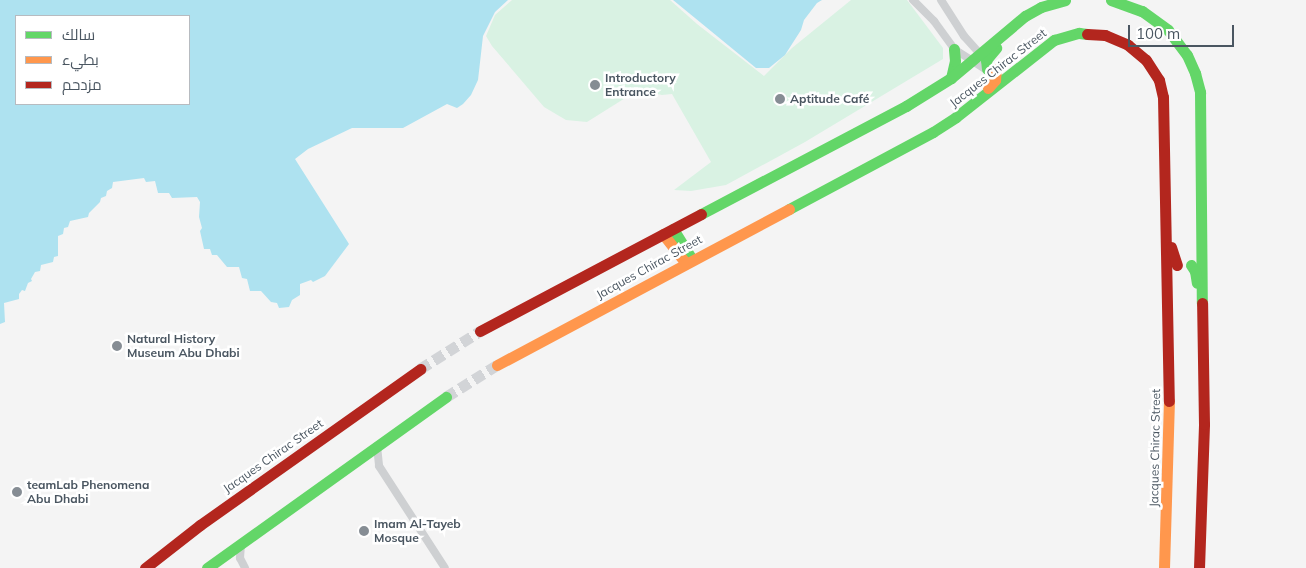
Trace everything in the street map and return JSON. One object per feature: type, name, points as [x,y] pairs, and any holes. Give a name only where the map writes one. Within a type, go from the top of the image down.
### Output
[{"type":"street","points":[[913,0],[934,21],[954,50],[990,69]]},
{"type":"street","points":[[940,0],[964,36],[990,69]]},
{"type":"street","name":"Jacques Chirac Street","points":[[497,365],[921,138],[956,117],[1025,16],[1041,7],[1066,0]]},
{"type":"street","points":[[1110,0],[1133,7],[1160,23],[1181,46],[1195,73],[1201,102],[1196,264],[1204,357],[1204,487],[1199,568]]},
{"type":"street","points":[[934,21],[949,12]]},
{"type":"street","name":"Jacques Chirac Street","points":[[480,331],[906,106],[951,78],[990,69],[1071,34],[1096,33],[1113,37],[1128,45],[1151,66],[1162,88],[1164,105],[1164,174],[1172,265],[1164,568]]},
{"type":"street","points":[[951,78],[954,67],[954,50]]},
{"type":"street","points":[[668,232],[689,261]]},
{"type":"street","points":[[1172,265],[1196,264]]},
{"type":"street","name":"Jacques Chirac Street","points":[[145,568],[200,525],[420,369]]},
{"type":"street","points":[[207,568],[446,397]]},
{"type":"street","points":[[378,446],[380,466],[446,568]]},
{"type":"street","points":[[360,458],[380,466]]},
{"type":"street","points":[[1166,531],[1171,548],[1169,568]]},
{"type":"street","points":[[241,544],[243,565]]},
{"type":"street","points":[[225,555],[243,565]]},
{"type":"green space","points":[[512,0],[670,0],[697,24],[764,76],[792,48],[851,0],[907,0],[943,48],[943,59],[805,142],[726,185],[691,191],[674,190],[711,162],[672,94],[662,95],[638,90],[587,122],[566,120],[544,107],[492,46],[486,36],[495,15]]},
{"type":"water","points":[[0,0],[508,0],[495,12],[483,36],[478,80],[471,95],[463,104],[457,108],[447,104],[403,128],[352,128],[308,149],[295,159],[349,244],[325,276],[313,282],[311,280],[300,284],[300,295],[292,300],[289,307],[279,308],[277,303],[271,302],[261,291],[250,291],[247,279],[242,278],[239,267],[227,267],[217,255],[212,255],[210,249],[204,249],[200,231],[202,228],[199,217],[200,202],[197,197],[172,198],[169,193],[158,193],[155,181],[146,182],[144,178],[113,182],[112,188],[107,191],[106,196],[101,198],[88,217],[70,221],[68,227],[64,228],[63,234],[58,236],[58,256],[54,257],[53,262],[41,265],[40,271],[35,272],[31,279],[32,281],[28,283],[25,291],[22,290],[19,294],[19,299],[4,303],[5,322],[0,324]]},
{"type":"water","points":[[673,0],[822,0],[817,3],[804,20],[801,30],[785,55],[769,68],[756,68]]},
{"type":"tunnel","points":[[420,369],[480,331]]},
{"type":"tunnel","points":[[446,397],[497,365]]},
{"type":"traffic: fast","points":[[701,214],[906,106],[951,78],[1025,16],[1041,7],[1065,0]]},
{"type":"traffic: fast","points":[[1111,0],[1142,11],[1168,30],[1187,55],[1195,73],[1200,92],[1202,303]]},
{"type":"traffic: fast","points":[[789,209],[933,132],[956,117],[1054,40],[1079,33],[1087,34]]},
{"type":"traffic: fast","points":[[987,69],[986,60],[996,48]]},
{"type":"traffic: fast","points":[[951,78],[955,61],[954,49]]},
{"type":"traffic: fast","points":[[673,229],[692,260]]},
{"type":"traffic: fast","points":[[1191,265],[1195,271],[1197,283]]},
{"type":"traffic: fast","points":[[207,568],[446,397]]},
{"type":"traffic: slow","points":[[988,88],[995,80],[996,69]]},
{"type":"traffic: slow","points":[[497,365],[789,209]]},
{"type":"traffic: slow","points":[[663,234],[686,263]]},
{"type":"traffic: slow","points":[[1164,568],[1169,401]]},
{"type":"traffic: jam","points":[[1087,34],[1105,35],[1128,45],[1146,60],[1159,80],[1163,97],[1169,401]]},
{"type":"traffic: jam","points":[[480,331],[701,214]]},
{"type":"traffic: jam","points":[[1171,247],[1177,265]]},
{"type":"traffic: jam","points":[[1199,568],[1204,424],[1202,303]]},
{"type":"traffic: jam","points":[[145,568],[200,525],[420,369]]},
{"type":"place","name":"Introductory Entrance","points":[[595,85]]},
{"type":"place","name":"Aptitude Café","points":[[780,99]]},
{"type":"place","name":"Natural History Museum Abu Dhabi","points":[[117,346]]},
{"type":"place","name":"teamLab Phenomena Abu Dhabi","points":[[17,492]]},
{"type":"place","name":"Imam Al-Tayeb Mosque","points":[[364,531]]}]
